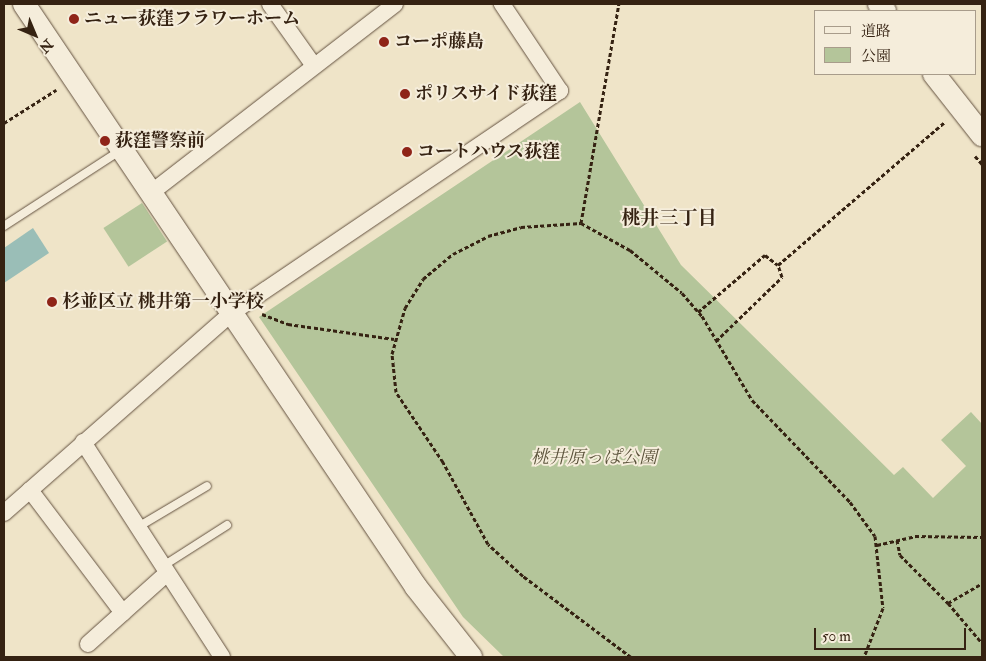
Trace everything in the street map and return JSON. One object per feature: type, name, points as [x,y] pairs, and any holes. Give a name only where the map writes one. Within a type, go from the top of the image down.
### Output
[{"type":"street","points":[[24,4],[233,312],[416,587],[470,657]]},
{"type":"street","points":[[270,4],[314,66]]},
{"type":"street","points":[[152,192],[395,4]]},
{"type":"street","points":[[4,514],[233,312],[560,91],[502,4]]},
{"type":"street","points":[[935,75],[982,135]]},
{"type":"street","points":[[84,442],[222,657]]},
{"type":"street","points":[[30,490],[123,613]]},
{"type":"street","points":[[88,644],[123,613],[165,570]]},
{"type":"lane","points":[[4,226],[122,149]]},
{"type":"lane","points":[[138,527],[207,486]]},
{"type":"lane","points":[[165,570],[228,526]]},
{"type":"path","points":[[581,223],[619,4]]},
{"type":"path","points":[[4,123],[74,79]]},
{"type":"path","points":[[778,264],[961,108]]},
{"type":"path","points":[[631,657],[522,576],[488,544],[434,446],[403,407],[393,378],[394,339],[404,308],[423,279],[453,254],[488,236],[521,228],[581,223],[630,250],[698,312],[752,400],[850,502],[877,546],[883,608],[864,657]]},
{"type":"path","points":[[698,312],[765,255],[778,264],[782,277],[716,341]]},
{"type":"path","points":[[233,312],[253,311],[288,324],[394,339]]},
{"type":"path","points":[[877,546],[897,540],[932,535],[982,537]]},
{"type":"path","points":[[897,540],[900,555],[948,603],[982,643]]},
{"type":"path","points":[[948,603],[982,582]]},
{"type":"green space","name":"桃井原っぱ公園","points":[[580,102],[681,265],[894,475],[903,467],[933,498],[966,466],[941,440],[971,412],[982,424],[982,657],[504,657],[463,617],[259,317]]},
{"type":"green space","points":[[142,203],[167,242],[128,267],[103,228]]},
{"type":"water","points":[[33,228],[49,253],[4,283],[4,248]]},
{"type":"place","name":"ニュー荻窪フラワーホーム","points":[[74,19]]},
{"type":"place","name":"コーポ藤島","points":[[384,42]]},
{"type":"place","name":"ポリスサイド荻窪","points":[[405,94]]},
{"type":"place","name":"荻窪警察前","points":[[105,141]]},
{"type":"place","name":"コートハウス荻窪","points":[[407,152]]},
{"type":"place","name":"杉並区立 桃井第一小学校","points":[[52,302]]},
{"type":"district","name":"桃井三丁目","points":[[669,219]]}]
